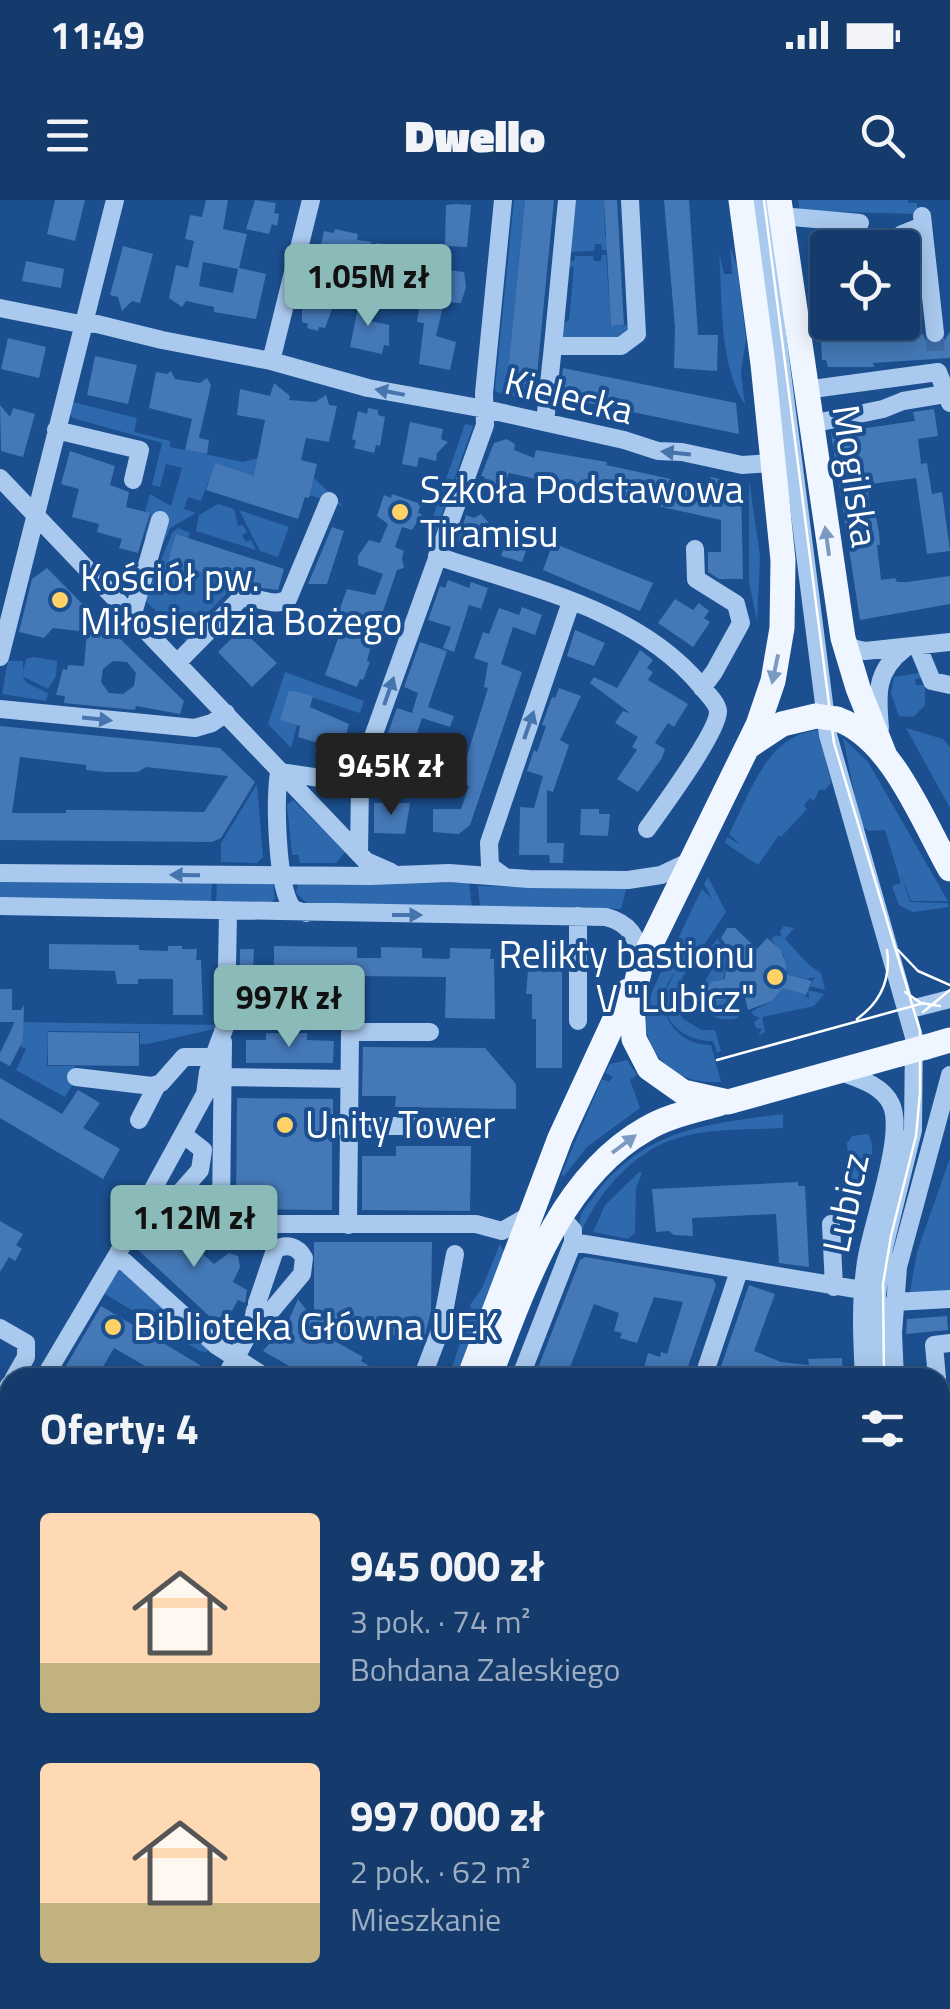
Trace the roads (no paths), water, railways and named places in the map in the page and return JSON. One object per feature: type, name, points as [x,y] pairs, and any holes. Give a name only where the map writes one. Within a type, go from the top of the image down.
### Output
[{"type":"main road","points":[[473,1368],[581,1087],[768,696],[782,628],[783,560],[741,200]]},
{"type":"main road","name":"Mogilska","points":[[773,205],[843,638],[883,749],[950,870]]},
{"type":"main road","points":[[746,748],[782,724],[827,718],[865,734],[883,749]]},
{"type":"main road","points":[[641,964],[631,1013],[634,1039],[644,1062],[676,1088],[700,1098],[728,1102]]},
{"type":"main road","points":[[494,1368],[533,1271],[561,1217],[605,1159],[642,1131],[667,1118],[938,1044]]},
{"type":"street","points":[[0,657],[115,200]]},
{"type":"street","points":[[271,361],[311,200]]},
{"type":"street","points":[[360,854],[360,784],[367,754],[485,425],[484,393],[503,200]]},
{"type":"street","points":[[545,422],[567,200]]},
{"type":"street","points":[[553,346],[621,346],[636,334],[630,200]]},
{"type":"street","points":[[860,222],[837,226],[773,205],[828,735],[915,1042],[914,1106],[907,1160],[881,1268],[877,1307],[879,1368]]},
{"type":"street","points":[[908,230],[922,221],[935,333]]},
{"type":"street","name":"Kielecka","points":[[0,308],[271,361],[368,388],[486,409],[658,451],[742,465],[772,463]]},
{"type":"street","points":[[805,390],[937,365],[948,399],[902,401],[810,424]]},
{"type":"street","points":[[58,424],[121,436]]},
{"type":"street","points":[[58,424],[140,450],[132,480]]},
{"type":"street","points":[[0,478],[360,854],[378,868],[402,874]]},
{"type":"street","points":[[177,662],[240,599],[251,597],[279,604],[292,596],[329,501]]},
{"type":"street","points":[[132,617],[160,520]]},
{"type":"street","points":[[695,549],[696,579],[736,604],[741,622],[702,688]]},
{"type":"street","points":[[437,556],[570,602],[637,632],[684,666],[717,706],[715,722],[700,751],[647,829]]},
{"type":"street","points":[[505,878],[490,866],[489,842],[570,602]]},
{"type":"street","points":[[843,638],[859,651],[950,642]]},
{"type":"street","points":[[911,648],[932,681],[950,686]]},
{"type":"street","points":[[883,749],[879,680],[891,660],[911,648]]},
{"type":"street","points":[[0,709],[195,728],[226,713]]},
{"type":"street","points":[[279,772],[360,784]]},
{"type":"street","points":[[279,772],[276,804],[283,875],[290,906],[310,914]]},
{"type":"street","points":[[0,873],[449,873],[628,880],[662,875],[692,860]]},
{"type":"street","points":[[0,906],[578,916],[618,921],[635,937],[641,964]]},
{"type":"street","points":[[228,912],[220,1209],[226,1219],[238,1224],[476,1224],[502,1231],[530,1215]]},
{"type":"street","points":[[578,916],[578,1021]]},
{"type":"street","points":[[908,1010],[950,999]]},
{"type":"street","points":[[348,1224],[341,1126],[349,1078],[350,1032],[430,1032]]},
{"type":"street","points":[[177,1196],[200,1170],[208,1072],[223,1036]]},
{"type":"street","points":[[139,1120],[157,1085],[180,1059],[192,1055],[214,1057]]},
{"type":"street","name":"Lubicz","points":[[840,1072],[883,1092],[895,1115],[890,1159],[862,1290],[864,1368]]},
{"type":"street","name":"Lubicz","points":[[895,1368],[894,1302],[900,1256],[950,1075]]},
{"type":"street","points":[[76,1077],[157,1085]]},
{"type":"street","points":[[223,1077],[349,1078]]},
{"type":"street","points":[[50,1368],[118,1255],[205,1094]]},
{"type":"street","points":[[220,1209],[230,1197],[232,1099]]},
{"type":"street","points":[[341,1126],[476,1126]]},
{"type":"street","points":[[184,1135],[203,1150]]},
{"type":"street","points":[[524,1368],[573,1242],[573,1230],[561,1217]]},
{"type":"street","points":[[832,1224],[834,1286]]},
{"type":"street","points":[[502,1231],[514,1260]]},
{"type":"street","points":[[573,1242],[862,1290]]},
{"type":"street","points":[[426,1368],[441,1328],[455,1254]]},
{"type":"street","points":[[118,1255],[217,1346],[251,1368]]},
{"type":"street","points":[[706,1368],[738,1271]]},
{"type":"street","points":[[894,1302],[950,1299]]},
{"type":"street","points":[[231,1368],[260,1314]]},
{"type":"street","points":[[0,1328],[26,1343],[26,1357],[20,1368]]},
{"type":"street","points":[[936,1368],[934,1345],[950,1343]]},
{"type":"tunnel","points":[[935,333],[936,359]]},
{"type":"tram line","points":[[764,200],[834,743],[920,1031],[916,1136],[883,1284],[884,1368]]},
{"type":"tram line","points":[[857,1019],[882,989],[887,950]]},
{"type":"tram line","points":[[898,950],[918,971],[950,985]]},
{"type":"tram line","points":[[923,1012],[950,990]]},
{"type":"tram line","points":[[905,992],[921,1003],[940,1006]]},
{"type":"tram line","points":[[717,1060],[924,1003]]},
{"type":"place","name":"Szkoła Podstawowa Tiramisu","points":[[400,512]]},
{"type":"place","name":"Kościół pw. Miłosierdzia Bożego","points":[[60,600]]},
{"type":"place","name":"Relikty bastionu V \"Lubicz\"","points":[[775,977]]},
{"type":"place","name":"Unity Tower","points":[[285,1125]]},
{"type":"place","name":"Biblioteka Główna UEK","points":[[113,1327]]}]
